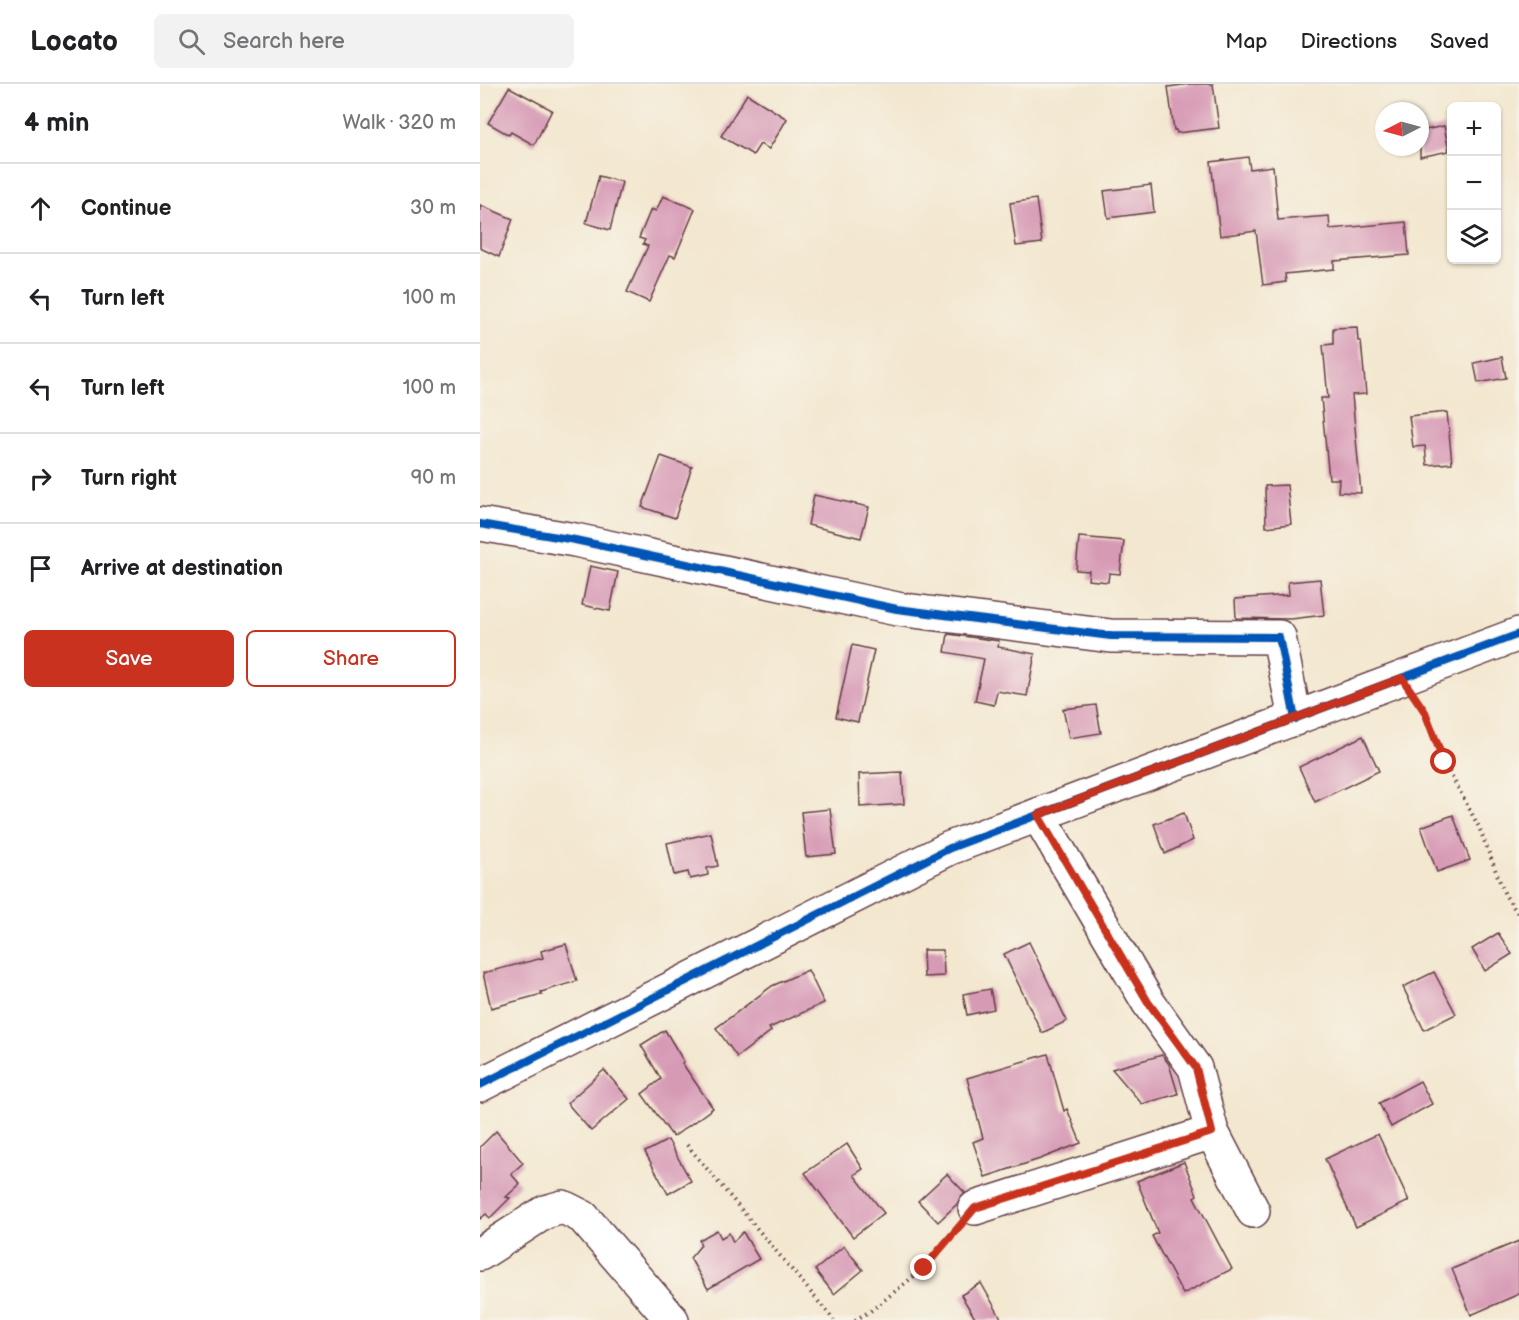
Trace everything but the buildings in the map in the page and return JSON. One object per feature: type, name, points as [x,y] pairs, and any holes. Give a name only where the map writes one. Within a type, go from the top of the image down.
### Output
[{"type":"street","points":[[480,525],[575,540],[897,609],[1111,636],[1279,637],[1295,719]]},
{"type":"street","points":[[480,1085],[950,848],[1519,634]]},
{"type":"street","points":[[1038,815],[1148,1002],[1196,1068],[1212,1132],[1253,1211]]},
{"type":"street","points":[[975,1208],[1212,1132]]},
{"type":"street","points":[[480,1254],[545,1212],[563,1207],[584,1217],[672,1320]]},
{"type":"path","points":[[1402,678],[1425,712],[1444,762],[1479,827],[1505,895],[1519,915]]},
{"type":"path","points":[[687,1145],[834,1320]]},
{"type":"path","points":[[855,1320],[872,1310],[924,1268],[975,1208]]},
{"type":"cycle path","points":[[480,524],[575,540],[897,609],[1111,636],[1279,637],[1295,719]]},
{"type":"cycle path","points":[[480,1085],[950,848],[1519,634]]},
{"type":"route","points":[[924,1268],[975,1208],[1212,1132],[1196,1068],[1148,1002],[1038,815],[1402,678],[1425,712],[1444,762]]}]
